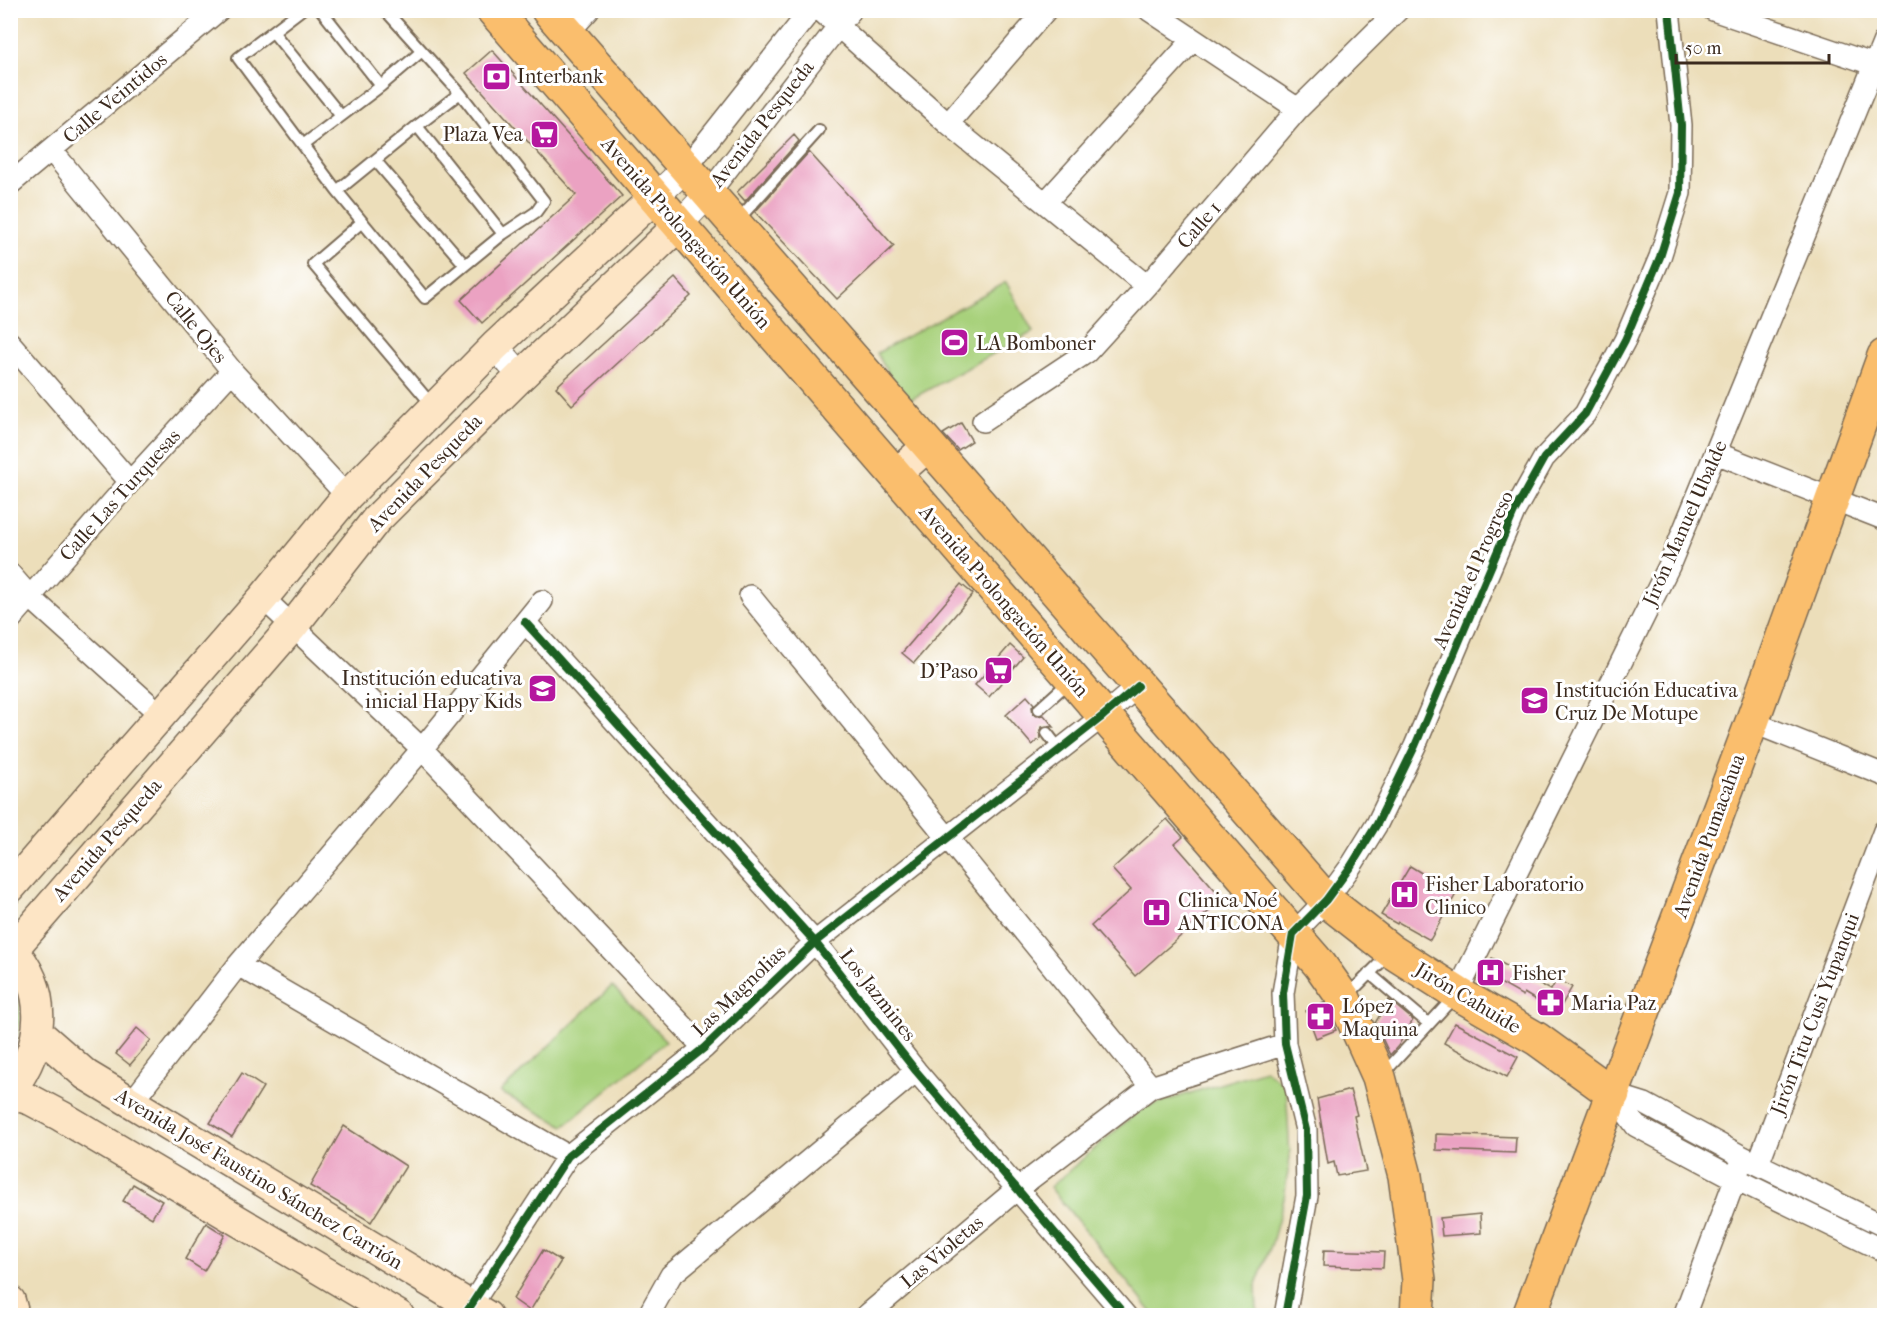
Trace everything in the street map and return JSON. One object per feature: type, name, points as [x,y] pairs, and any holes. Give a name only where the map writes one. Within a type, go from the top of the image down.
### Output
[{"type":"main road","name":"Avenida Prolongación Unión","points":[[493,10],[1320,965],[1344,999],[1379,1077],[1405,1176],[1419,1280],[1417,1316]]},
{"type":"main road","points":[[568,18],[708,194],[1326,900]]},
{"type":"main road","name":"Avenida Pesqueda","points":[[10,888],[263,598],[347,496],[495,346],[655,198]]},
{"type":"main road","name":"Avenida Pesqueda","points":[[12,948],[292,627],[376,520],[521,376],[679,225]]},
{"type":"main road","name":"Avenida Pumacahua","points":[[1529,1316],[1752,722],[1884,356]]},
{"type":"main road","points":[[895,475],[928,446]]},
{"type":"main road","name":"Jirón Cahuide","points":[[1326,900],[1380,962],[1457,993],[1537,1039],[1613,1094]]},
{"type":"main road","points":[[12,948],[34,988],[38,1010],[38,1033],[33,1054],[23,1075],[10,1092],[61,1116],[399,1316]]},
{"type":"main road","name":"Avenida José Faustino Sánchez Carrión","points":[[38,1033],[86,1075],[474,1312]]},
{"type":"main road","points":[[10,1301],[14,1316]]},
{"type":"street","name":"Calle Veintidos","points":[[10,184],[52,152],[219,10]]},
{"type":"street","name":"Avenida Pesqueda","points":[[655,198],[686,168],[812,10]]},
{"type":"street","points":[[820,10],[948,124],[1147,286]]},
{"type":"street","name":"Avenida Pesqueda","points":[[679,225],[708,194],[851,10]]},
{"type":"street","points":[[948,124],[1046,10]]},
{"type":"street","points":[[1149,10],[1298,109]]},
{"type":"street","name":"Avenida el Progreso","points":[[1293,934],[1326,900],[1377,824],[1410,756],[1514,512],[1544,458],[1585,414],[1625,340],[1660,257],[1680,193],[1681,125],[1669,10]]},
{"type":"street","points":[[1713,10],[1767,19],[1880,67]]},
{"type":"street","name":"Calle 1","points":[[983,421],[1087,352],[1147,286],[1298,109],[1388,14]]},
{"type":"street","points":[[1045,203],[1193,40]]},
{"type":"street","name":"Jirón Manuel Ubalde","points":[[1457,993],[1669,566],[1880,67],[1884,41]]},
{"type":"street","name":"Calle Ojes","points":[[52,152],[232,371],[347,496]]},
{"type":"street","points":[[10,343],[130,482]]},
{"type":"street","points":[[495,346],[521,376]]},
{"type":"street","name":"Calle Las Turquesas","points":[[10,620],[130,482],[232,371]]},
{"type":"street","points":[[1716,453],[1884,519]]},
{"type":"street","points":[[10,574],[30,597],[160,715]]},
{"type":"street","points":[[750,596],[1151,1087]]},
{"type":"street","points":[[263,598],[422,749],[704,1048]]},
{"type":"street","points":[[132,1102],[238,965],[422,749],[542,601]]},
{"type":"street","name":"Los Jazmines","points":[[525,622],[815,942],[916,1071],[1122,1314]]},
{"type":"street","name":"Las Magnolias","points":[[474,1312],[568,1156],[704,1048],[815,942],[1138,686]]},
{"type":"street","points":[[1752,722],[1884,776]]},
{"type":"street","name":"Jirón Titu Cusi Yupanqui","points":[[1684,1316],[1736,1179],[1750,1160],[1884,831]]},
{"type":"street","points":[[1285,1316],[1307,1196],[1306,1130],[1285,1044],[1283,993],[1293,934]]},
{"type":"street","points":[[238,965],[568,1156]]},
{"type":"street","name":"Las Violetas","points":[[866,1316],[1017,1189],[1151,1087],[1285,1044]]},
{"type":"street","points":[[648,1316],[671,1275],[916,1071]]},
{"type":"street","name":"Jirón Cahuide","points":[[1613,1094],[1645,1104],[1750,1160],[1884,1226]]},
{"type":"street","name":"Jirón Cahuide","points":[[1613,1094],[1636,1126],[1736,1179],[1884,1251]]},
{"type":"lane","points":[[301,10],[237,58],[337,191],[424,298],[503,234],[536,212],[544,201],[460,93],[385,10]]},
{"type":"lane","points":[[321,10],[381,86]]},
{"type":"lane","points":[[273,32],[341,116]]},
{"type":"lane","points":[[303,145],[381,86],[422,51]]},
{"type":"lane","points":[[337,191],[460,93]]},
{"type":"lane","points":[[417,126],[503,234]]},
{"type":"lane","points":[[734,224],[819,130]]},
{"type":"lane","points":[[375,160],[465,265]]},
{"type":"lane","points":[[362,222],[314,264],[434,408]]},
{"type":"lane","points":[[1039,709],[1072,679]]},
{"type":"lane","points":[[1047,733],[1060,750]]},
{"type":"lane","points":[[1344,999],[1380,962],[1429,1024]]},
{"type":"lane","points":[[1379,1077],[1457,993]]},
{"type":"green space","name":"LA Bomboner","points":[[1006,282],[1033,332],[904,403],[877,353]]},
{"type":"green space","points":[[10,973],[20,1014],[18,1033],[11,1056]]},
{"type":"green space","points":[[612,986],[666,1041],[564,1126],[500,1092]]},
{"type":"green space","points":[[1265,1070],[1286,1085],[1290,1157],[1284,1199],[1272,1243],[1256,1285],[1257,1315],[1154,1315],[1050,1187],[1142,1108]]},
{"type":"building","name":"Plaza Vea","points":[[492,50],[622,196],[482,323],[461,300],[576,195],[466,73]]},
{"type":"building","points":[[794,135],[799,141],[745,201],[737,192]]},
{"type":"building","points":[[809,152],[894,246],[837,299],[755,212]]},
{"type":"building","points":[[675,278],[691,296],[572,405],[556,387]]},
{"type":"building","points":[[961,423],[972,441],[958,450],[943,434]]},
{"type":"building","points":[[961,584],[973,594],[914,663],[902,653]]},
{"type":"building","name":"D'Paso","points":[[1010,645],[1023,657],[989,697],[975,685]]},
{"type":"building","points":[[1027,696],[1034,704],[1033,714],[1044,715],[1054,727],[1042,727],[1041,738],[1032,745],[1006,715]]},
{"type":"building","name":"Clinica Noé ANTICONA","points":[[1167,819],[1183,837],[1175,844],[1223,899],[1135,976],[1091,926],[1131,890],[1112,869]]},
{"type":"building","points":[[1410,866],[1456,894],[1430,940],[1381,915]]},
{"type":"building","points":[[1492,958],[1551,990],[1557,979],[1572,987],[1557,1013],[1524,993],[1523,996],[1484,974]]},
{"type":"building","points":[[1389,1000],[1413,1020],[1390,1055],[1375,1023]]},
{"type":"building","points":[[1324,1003],[1336,1030],[1316,1038],[1306,1011]]},
{"type":"building","points":[[1455,1023],[1518,1057],[1507,1077],[1444,1043]]},
{"type":"building","points":[[137,1028],[151,1040],[130,1065],[116,1054]]},
{"type":"building","points":[[242,1073],[263,1087],[232,1137],[210,1123]]},
{"type":"building","points":[[1350,1090],[1357,1115],[1354,1116],[1366,1171],[1337,1176],[1334,1162],[1328,1164],[1317,1099]]},
{"type":"building","points":[[344,1126],[406,1166],[371,1222],[310,1186]]},
{"type":"building","points":[[1436,1134],[1516,1137],[1515,1153],[1436,1150]]},
{"type":"building","points":[[133,1184],[162,1201],[152,1218],[123,1201]]},
{"type":"building","points":[[1480,1214],[1481,1233],[1442,1236],[1440,1218]]},
{"type":"building","points":[[206,1223],[225,1235],[204,1271],[185,1259]]},
{"type":"building","points":[[543,1250],[561,1261],[530,1311],[513,1299]]},
{"type":"building","points":[[1324,1250],[1384,1252],[1383,1268],[1323,1266]]},
{"type":"cycle path","points":[[1285,1316],[1307,1196],[1306,1130],[1285,1044],[1283,993],[1293,934],[1326,900],[1351,866],[1377,824],[1415,746],[1514,512],[1544,458],[1585,414],[1625,340],[1660,257],[1680,193],[1681,125],[1669,10]]},
{"type":"cycle path","points":[[525,622],[815,942],[916,1071],[1126,1316]]},
{"type":"cycle path","points":[[464,1316],[568,1156],[704,1048],[815,942],[1138,686]]},
{"type":"place","name":"Interbank","points":[[496,76]]},
{"type":"place","name":"Plaza Vea","points":[[544,134]]},
{"type":"place","name":"LA Bomboner","points":[[955,343]]},
{"type":"place","name":"D'Paso","points":[[999,671]]},
{"type":"place","name":"Institución educativa inicial Happy Kids","points":[[543,689]]},
{"type":"place","name":"Institución Educativa Cruz De Motupe","points":[[1534,701]]},
{"type":"place","name":"Fisher Laboratorio Clinico","points":[[1404,895]]},
{"type":"place","name":"Clinica Noé ANTICONA","points":[[1157,912]]},
{"type":"place","name":"Fisher","points":[[1491,973]]},
{"type":"place","name":"Maria Paz","points":[[1550,1003]]},
{"type":"place","name":"López Maquina","points":[[1321,1017]]}]
